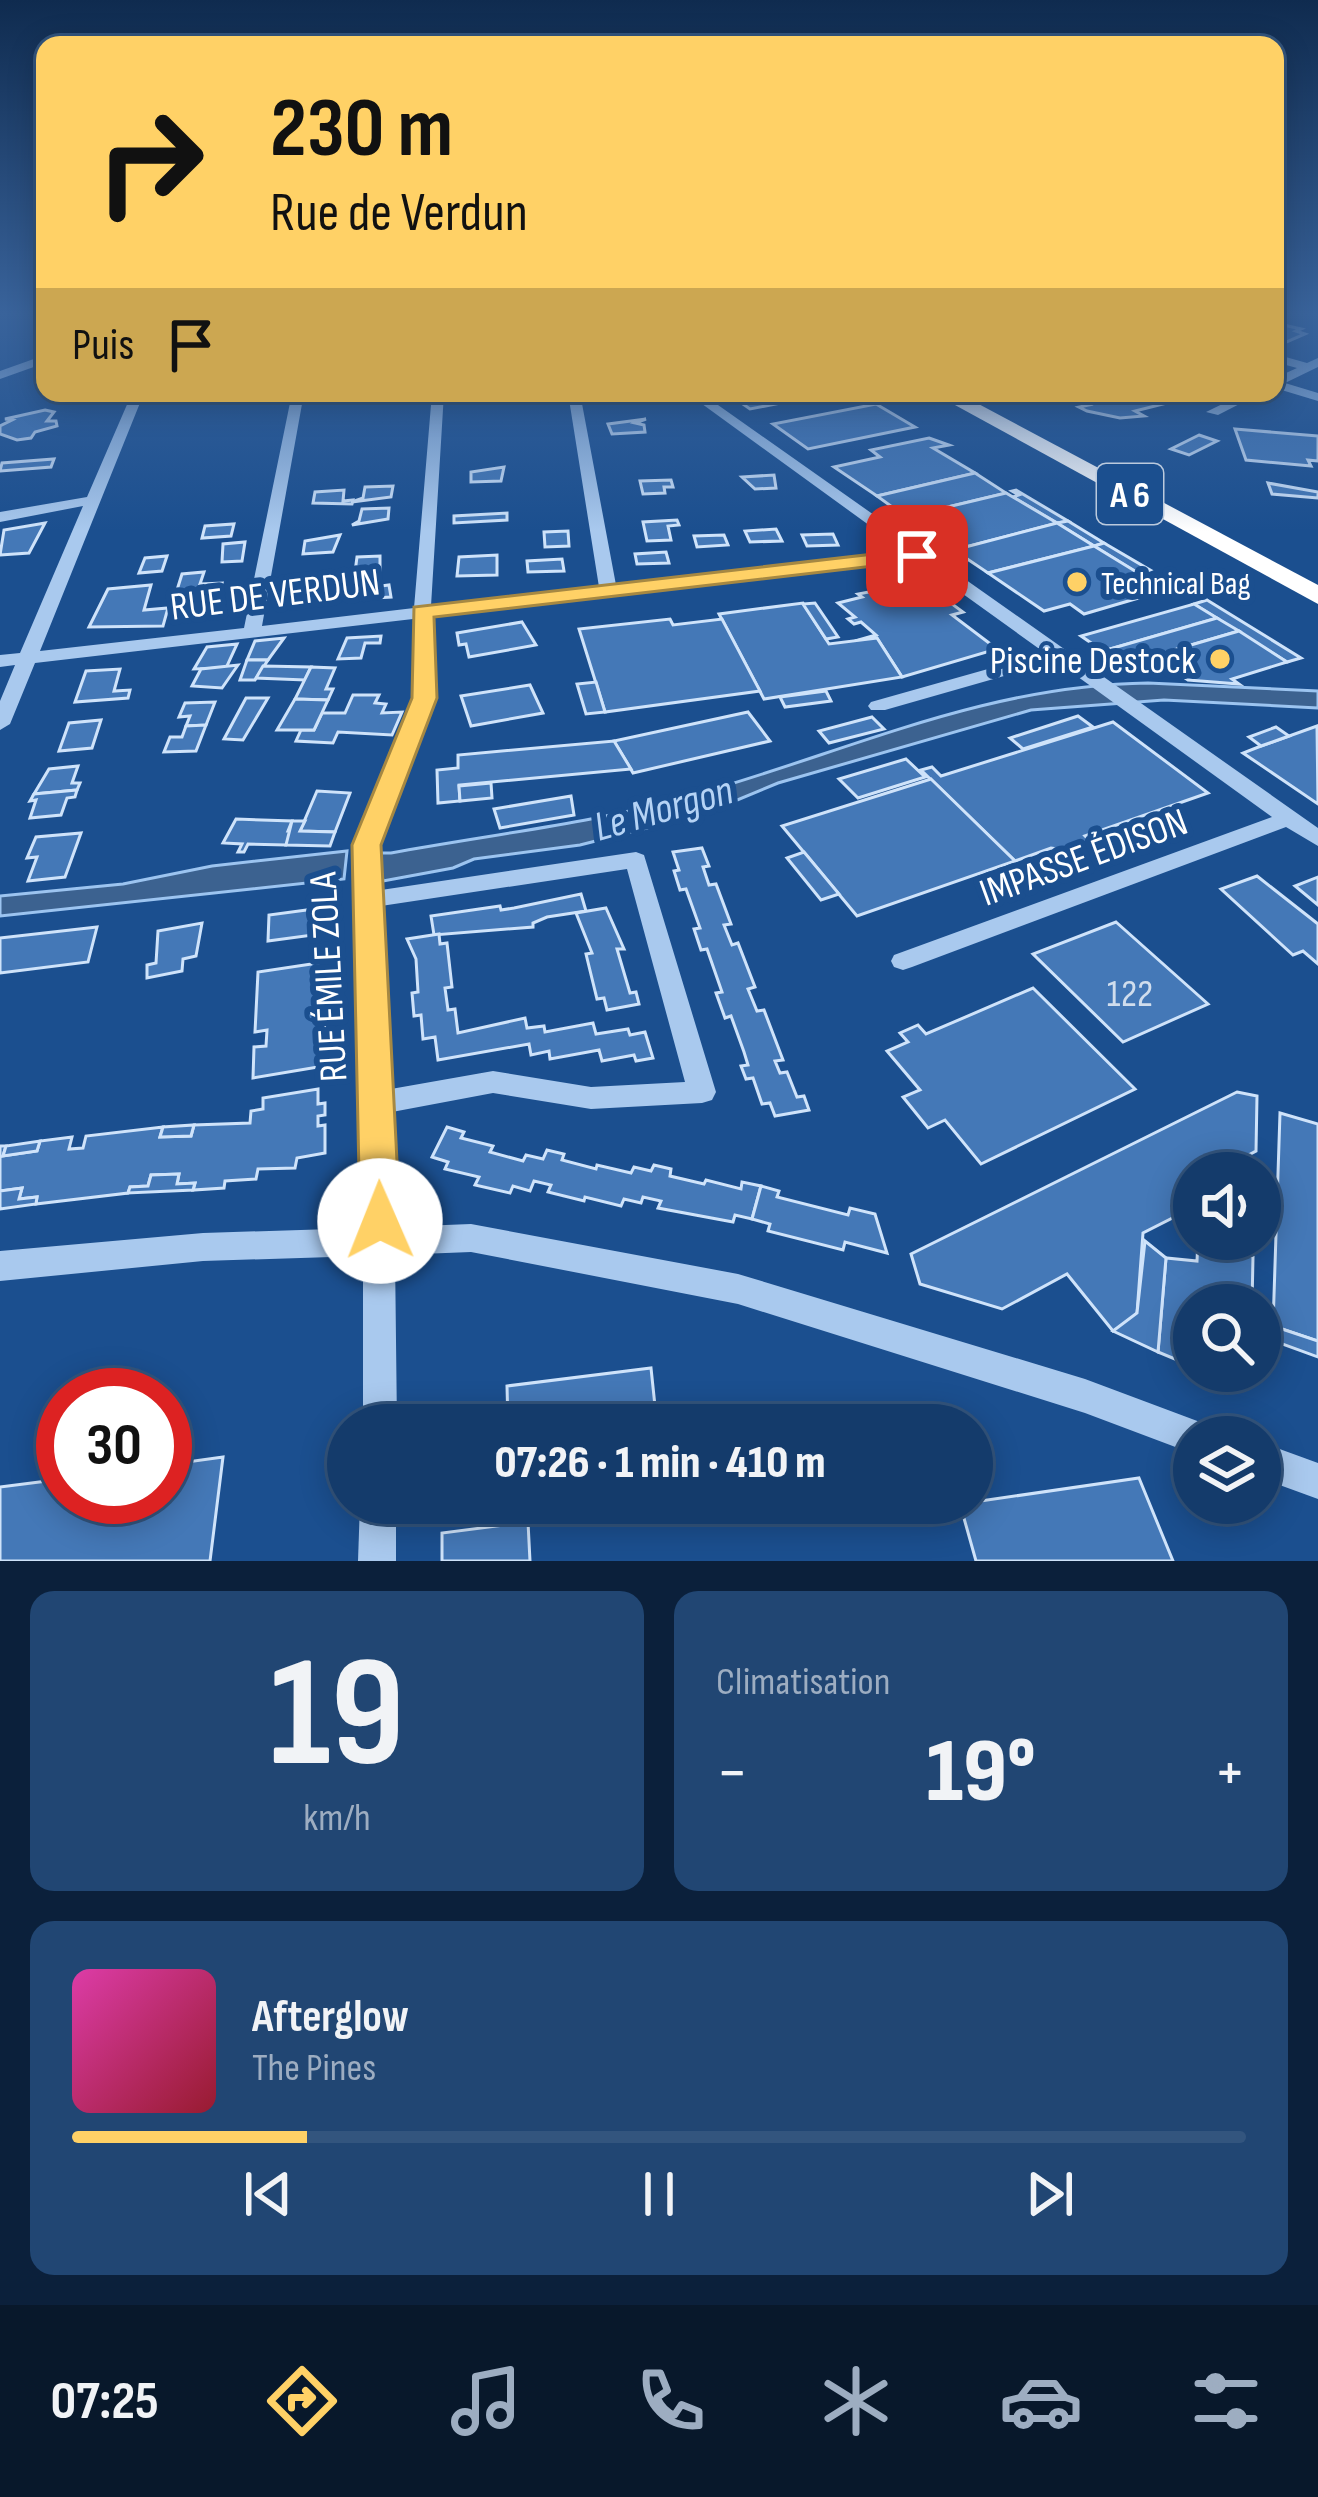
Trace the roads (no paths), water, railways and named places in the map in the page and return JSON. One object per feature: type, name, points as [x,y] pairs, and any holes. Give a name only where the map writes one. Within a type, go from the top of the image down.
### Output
[{"type":"highway","name":"A 6","points":[[960,402],[1318,596]]},
{"type":"highway","name":"A 6","points":[[992,402],[1318,573]]},
{"type":"street","points":[[1284,387],[1318,397]]},
{"type":"street","points":[[0,724],[134,402]]},
{"type":"street","points":[[251,633],[296,402]]},
{"type":"street","name":"RUE ÉMILE ZOLA","points":[[380,1404],[378,1103],[367,845],[425,698],[422,612],[437,402]]},
{"type":"street","points":[[576,402],[608,589]]},
{"type":"street","points":[[705,402],[1318,839]]},
{"type":"street","points":[[1213,412],[1235,402]]},
{"type":"street","points":[[0,517],[94,500]]},
{"type":"street","name":"RUE DE VERDUN","points":[[0,662],[917,556]]},
{"type":"street","points":[[878,706],[1060,655]]},
{"type":"street","name":"IMPASSE ÉDISON","points":[[903,961],[1289,818]]},
{"type":"street","points":[[366,897],[636,860],[702,1092],[591,1098],[493,1082],[378,1103]]},
{"type":"street","points":[[0,1267],[203,1247],[471,1238],[738,1289],[1084,1396],[1173,1429]]},
{"type":"street","points":[[1281,1468],[1318,1481]]},
{"type":"street","points":[[377,1561],[378,1524]]},
{"type":"water","name":"Le Morgon","points":[[1148,683],[1318,691],[1318,708],[1164,700],[1031,710],[778,783],[706,813],[580,845],[474,859],[453,868],[383,881],[382,875],[367,877],[365,853],[391,853],[621,813],[974,708],[1031,695]]},
{"type":"water","points":[[347,851],[344,879],[0,916],[0,896],[123,884],[212,866]]},
{"type":"place","name":"Technical Bag","points":[[1077,582]]},
{"type":"place","name":"Piscine Destock","points":[[1220,659]]}]
